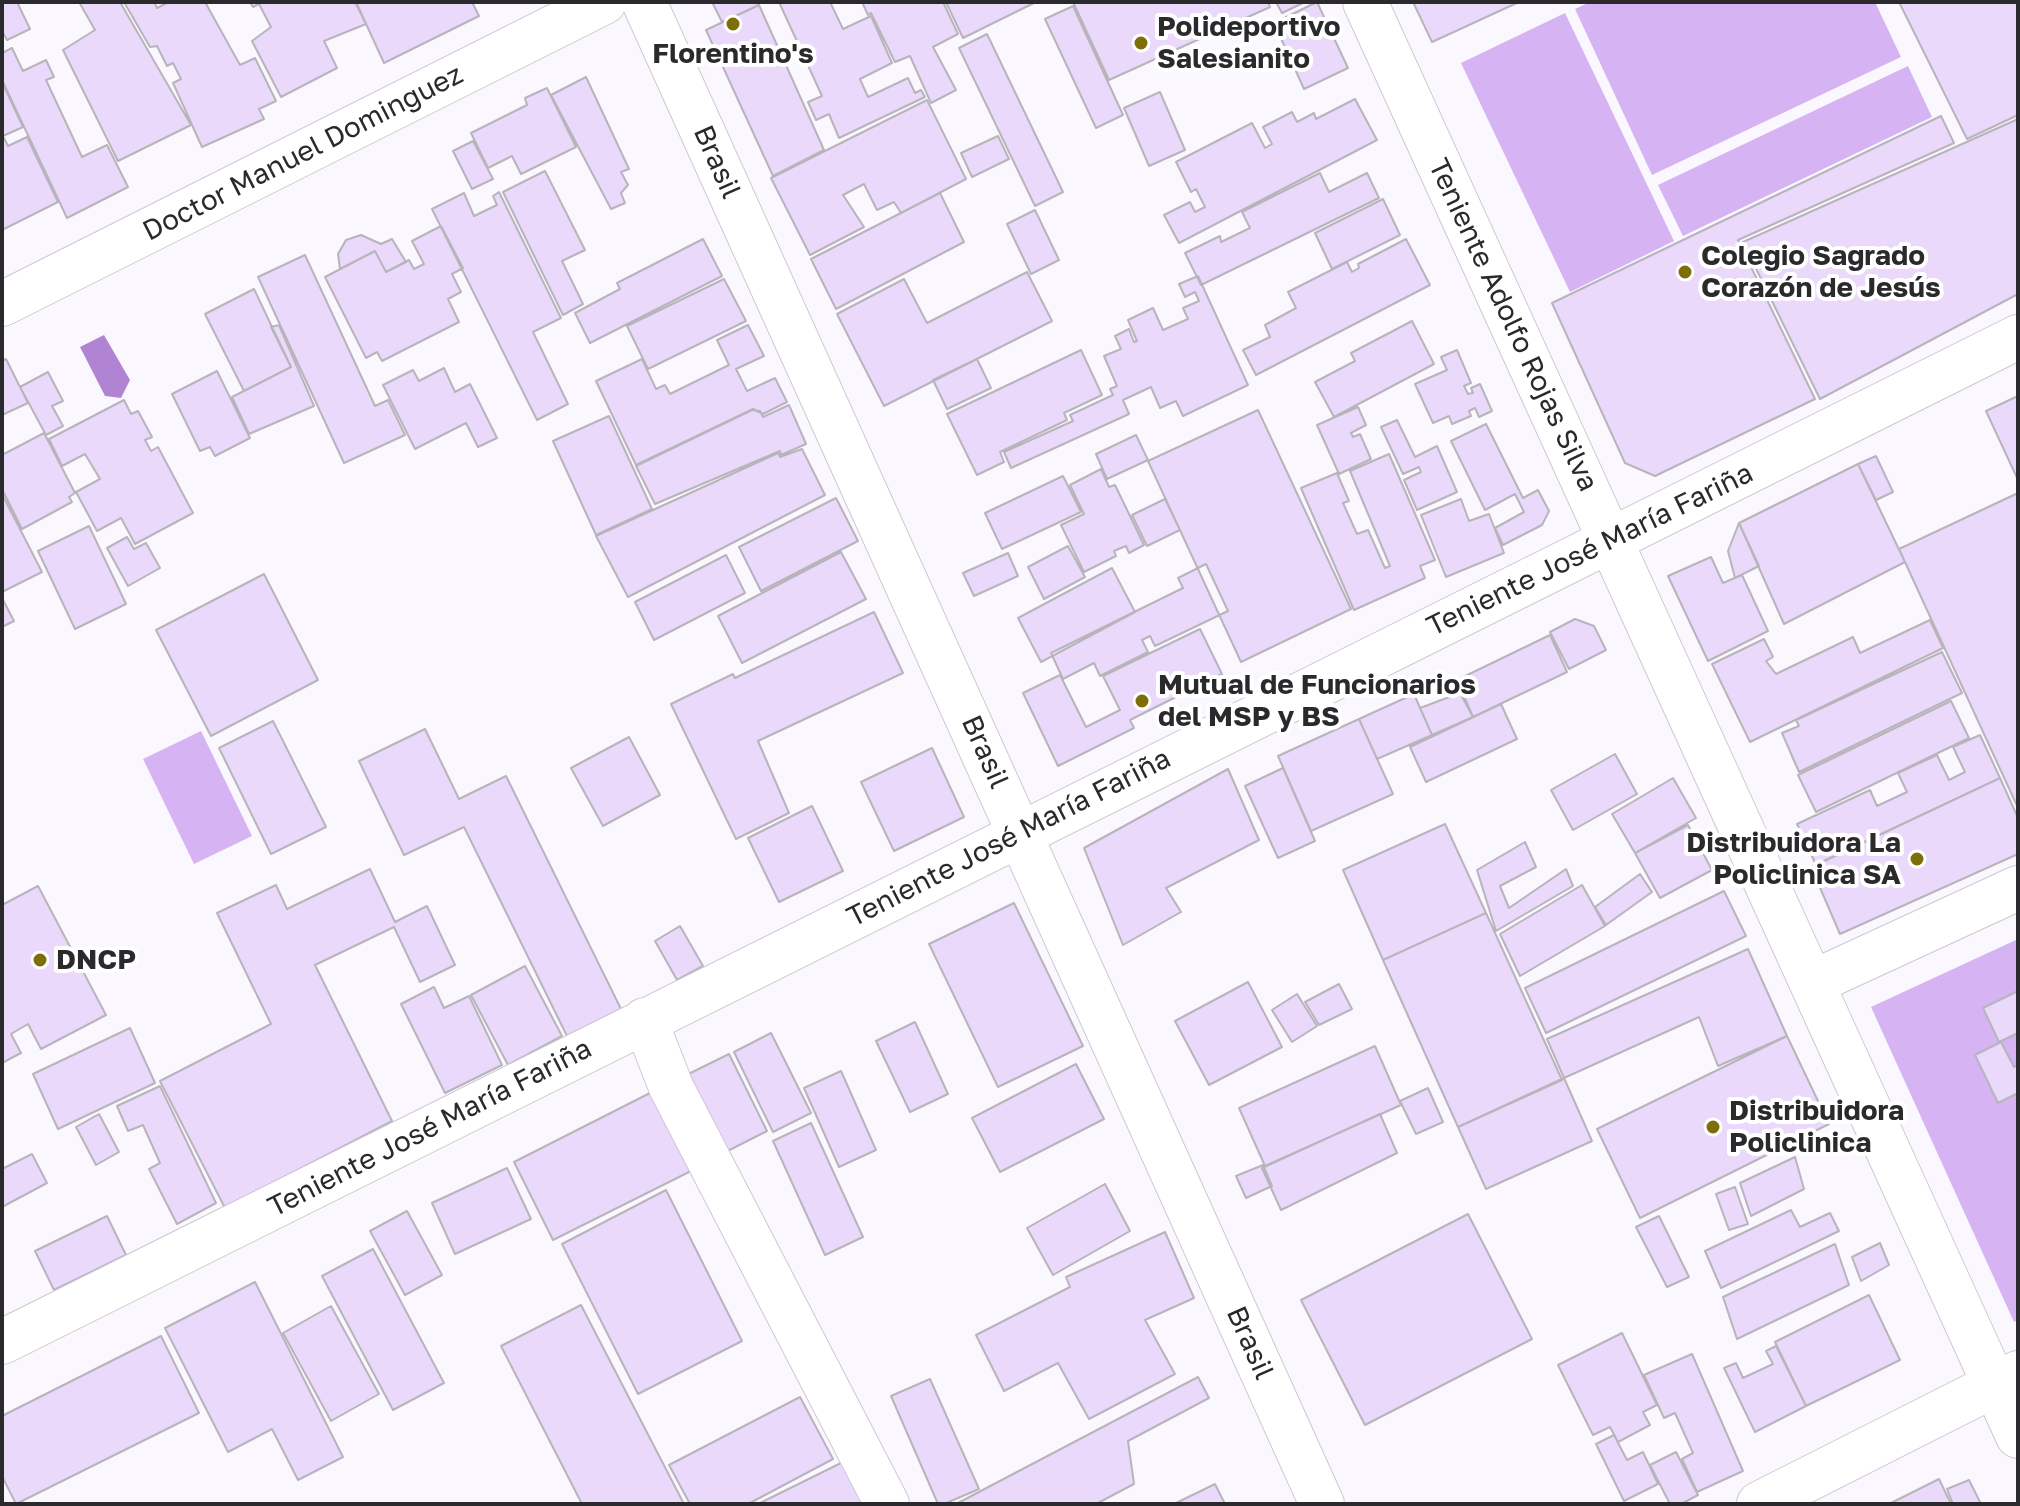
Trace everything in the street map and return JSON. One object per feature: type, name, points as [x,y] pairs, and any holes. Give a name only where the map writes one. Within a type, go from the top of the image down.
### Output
[{"type":"street","name":"Doctor Manuel Dominguez","points":[[2,304],[604,2]]},
{"type":"street","name":"Brasil","points":[[644,2],[1322,1504]]},
{"type":"street","name":"Teniente Adolfo Rojas Silva","points":[[1365,2],[1814,982],[2006,1379],[2018,1436]]},
{"type":"street","name":"Teniente José María Fariña","points":[[2,1342],[2018,337]]},
{"type":"street","points":[[1814,982],[2018,888]]},
{"type":"street","points":[[645,1020],[671,1087],[887,1504]]},
{"type":"street","points":[[1759,1504],[2006,1379]]},
{"type":"shaded area","points":[[1590,2],[1875,2],[1901,57],[1652,175],[1575,9]]},
{"type":"shaded area","points":[[1565,13],[1674,241],[1570,292],[1461,63]]},
{"type":"shaded area","points":[[1908,66],[1932,117],[1683,236],[1658,185]]},
{"type":"shaded area","points":[[104,335],[130,380],[121,398],[105,396],[80,347]]},
{"type":"shaded area","points":[[201,731],[252,836],[194,864],[143,759]]},
{"type":"shaded area","points":[[2018,939],[2018,1320],[2014,1322],[1871,1007]]},
{"type":"building","points":[[2,2],[17,2],[30,29],[7,40],[2,31]]},
{"type":"building","points":[[79,2],[120,2],[191,125],[118,161],[63,50],[95,30]]},
{"type":"building","points":[[124,2],[154,2],[157,8],[169,2],[205,2],[240,65],[255,58],[276,101],[259,109],[264,119],[202,147],[173,83],[181,79],[173,63],[167,66],[157,46],[150,47]]},
{"type":"building","points":[[355,2],[366,24],[324,41],[337,68],[281,97],[252,41],[271,27],[259,4],[253,7],[251,4]]},
{"type":"building","points":[[356,2],[472,2],[479,16],[384,63]]},
{"type":"building","points":[[712,2],[757,2],[759,5],[722,22]]},
{"type":"building","points":[[779,2],[830,2],[843,29],[871,16],[892,63],[860,79],[868,97],[908,78],[915,93],[921,90],[925,97],[839,138],[829,114],[816,120],[808,102],[822,96]]},
{"type":"building","points":[[862,2],[943,2],[958,34],[933,47],[956,90],[931,103],[910,56],[895,62],[871,13],[868,15]]},
{"type":"building","points":[[946,2],[1036,2],[963,38]]},
{"type":"building","name":"Polideportivo Salesianito","points":[[1073,2],[1268,2],[1270,7],[1109,80]]},
{"type":"building","points":[[1276,2],[1305,2],[1282,13]]},
{"type":"building","points":[[1317,2],[1348,68],[1304,89],[1274,23]]},
{"type":"building","points":[[1413,2],[1519,2],[1432,42]]},
{"type":"building","points":[[1899,2],[2018,2],[2018,115],[1967,139]]},
{"type":"building","points":[[759,5],[824,150],[773,176],[706,30]]},
{"type":"building","points":[[1073,6],[1123,115],[1096,128],[1045,19]]},
{"type":"building","points":[[987,34],[1063,192],[1035,206],[959,48]]},
{"type":"building","points":[[12,48],[23,71],[46,60],[54,77],[46,80],[82,157],[107,145],[128,187],[67,218],[2,80],[2,53]]},
{"type":"building","points":[[586,77],[629,169],[621,172],[628,185],[621,193],[625,203],[611,209],[551,95]]},
{"type":"building","points":[[2,82],[23,127],[3,136],[8,146],[27,137],[58,202],[2,230]]},
{"type":"building","points":[[547,88],[576,147],[521,174],[512,156],[488,168],[471,133],[527,105],[525,98]]},
{"type":"building","points":[[1160,92],[1185,150],[1149,166],[1124,108]]},
{"type":"building","points":[[1355,99],[1377,140],[1179,243],[1164,215],[1190,202],[1195,212],[1205,207],[1196,189],[1191,192],[1176,162],[1252,123],[1265,148],[1272,144],[1263,127],[1292,112],[1297,122],[1314,113],[1316,119]]},
{"type":"building","points":[[927,100],[966,179],[901,213],[894,202],[877,210],[864,184],[843,195],[864,227],[810,255],[771,178]]},
{"type":"building","name":"Colegio Sagrado Corazón de Jesús","points":[[1941,116],[1954,143],[1738,240],[1815,399],[1655,476],[1625,463],[1552,303]]},
{"type":"building","name":"Colegio Sagrado Corazón de Jesús","points":[[2018,119],[2018,294],[1820,399],[1743,242]]},
{"type":"building","points":[[998,136],[1009,159],[972,177],[961,153]]},
{"type":"building","points":[[473,141],[493,179],[472,189],[453,151]]},
{"type":"building","points":[[545,171],[585,250],[562,261],[583,304],[563,315],[503,192]]},
{"type":"building","points":[[1320,173],[1329,192],[1367,173],[1379,198],[1201,285],[1185,253],[1220,236],[1221,242],[1250,228],[1242,212]]},
{"type":"building","points":[[499,192],[561,318],[533,332],[568,404],[537,420],[432,209],[464,193],[474,216],[497,205],[493,196]]},
{"type":"building","points":[[940,193],[964,242],[836,309],[811,259]]},
{"type":"building","points":[[1383,199],[1400,235],[1332,269],[1315,233]]},
{"type":"building","points":[[1035,210],[1059,260],[1031,274],[1007,224]]},
{"type":"building","points":[[441,226],[463,268],[452,274],[461,292],[448,299],[459,322],[382,361],[377,352],[366,358],[325,277],[375,251],[386,272],[409,260],[414,269],[424,264],[412,241]]},
{"type":"building","points":[[361,235],[381,244],[392,239],[406,262],[386,272],[375,251],[340,269],[338,254],[346,240]]},
{"type":"building","points":[[703,239],[722,276],[590,343],[575,313],[620,289],[617,283]]},
{"type":"building","points":[[1406,239],[1430,285],[1256,375],[1243,350],[1270,337],[1265,325],[1296,308],[1288,292],[1347,262],[1352,272],[1359,268],[1358,264]]},
{"type":"building","points":[[305,255],[375,406],[388,400],[405,435],[344,463],[258,277]]},
{"type":"building","points":[[1027,272],[1052,321],[884,406],[837,314],[904,279],[927,323]]},
{"type":"building","points":[[1198,276],[1248,385],[1183,416],[1176,401],[1160,408],[1151,387],[1123,400],[1129,414],[1011,468],[1004,452],[1073,421],[1070,415],[1113,395],[1110,389],[1117,386],[1104,356],[1121,349],[1115,336],[1129,329],[1134,342],[1137,341],[1128,320],[1153,308],[1163,330],[1188,319],[1183,308],[1199,301],[1195,292],[1185,297],[1179,284]]},
{"type":"building","points":[[724,279],[746,321],[648,369],[627,326]]},
{"type":"building","points":[[254,289],[291,367],[244,391],[205,314]]},
{"type":"building","points":[[1412,321],[1434,364],[1334,417],[1315,382],[1355,361],[1351,353]]},
{"type":"building","points":[[279,325],[314,406],[249,434],[232,397],[291,367],[271,327]]},
{"type":"building","points":[[748,325],[764,356],[736,369],[747,391],[775,378],[787,402],[763,414],[753,409],[636,465],[596,381],[642,359],[656,389],[665,385],[670,394],[729,365],[717,340]]},
{"type":"building","points":[[1081,350],[1102,395],[1064,413],[1067,420],[1000,452],[1004,462],[977,475],[947,414]]},
{"type":"building","points":[[1457,350],[1471,383],[1464,386],[1468,394],[1473,393],[1471,388],[1480,384],[1492,411],[1479,417],[1475,408],[1469,411],[1471,416],[1452,424],[1449,416],[1433,423],[1415,384],[1447,370],[1441,357]]},
{"type":"building","points":[[6,359],[28,403],[2,415],[2,361]]},
{"type":"building","points":[[977,359],[991,388],[947,409],[933,380]]},
{"type":"building","points":[[444,368],[455,392],[470,384],[497,438],[478,447],[466,423],[415,449],[383,385],[413,370],[419,381]]},
{"type":"building","points":[[217,371],[250,438],[215,456],[210,447],[200,451],[172,394]]},
{"type":"building","points":[[48,372],[63,401],[52,406],[63,426],[46,435],[20,387]]},
{"type":"building","points":[[2018,396],[2018,480],[1986,411]]},
{"type":"building","points":[[124,400],[131,414],[138,411],[152,437],[145,440],[151,451],[158,447],[193,513],[135,544],[121,518],[97,531],[76,492],[100,479],[85,454],[62,466],[49,439]]},
{"type":"building","points":[[789,405],[806,444],[781,455],[780,451],[655,504],[636,466],[752,410],[760,411],[763,417]]},
{"type":"building","points":[[1358,407],[1366,425],[1351,433],[1353,437],[1360,434],[1371,459],[1339,474],[1317,425]]},
{"type":"building","points":[[1258,410],[1351,609],[1241,662],[1148,461]]},
{"type":"building","points":[[609,416],[652,509],[596,535],[553,441]]},
{"type":"building","points":[[1397,420],[1415,457],[1437,446],[1457,492],[1417,510],[1404,480],[1421,472],[1419,467],[1403,474],[1381,427]]},
{"type":"building","points":[[1486,424],[1523,498],[1538,490],[1549,511],[1542,525],[1503,545],[1495,528],[1524,512],[1515,494],[1485,510],[1451,441]]},
{"type":"building","points":[[44,433],[75,493],[69,497],[72,502],[22,529],[2,489],[2,455]]},
{"type":"building","points":[[1136,435],[1148,460],[1107,479],[1096,454]]},
{"type":"building","points":[[802,449],[825,495],[628,597],[596,536],[778,453],[780,457]]},
{"type":"building","points":[[1389,454],[1435,560],[1420,566],[1425,578],[1354,610],[1301,488],[1337,473],[1349,501],[1343,503],[1357,534],[1368,530],[1385,568],[1390,566],[1350,471]]},
{"type":"building","points":[[1876,456],[1893,492],[1876,500],[1858,464]]},
{"type":"building","points":[[1858,464],[1905,562],[1784,624],[1739,523]]},
{"type":"building","points":[[1101,469],[1109,487],[1115,485],[1144,545],[1129,553],[1126,546],[1114,551],[1116,556],[1084,572],[1061,525],[1084,514],[1070,485]]},
{"type":"building","points":[[1063,476],[1081,512],[1002,549],[985,513]]},
{"type":"building","points":[[2018,493],[2018,808],[1899,549]]},
{"type":"building","points":[[2,494],[42,572],[2,592]]},
{"type":"building","points":[[836,498],[858,541],[761,591],[739,547]]},
{"type":"building","points":[[1165,499],[1180,530],[1147,546],[1132,515]]},
{"type":"building","points":[[1461,499],[1469,521],[1489,514],[1504,553],[1446,577],[1421,515]]},
{"type":"building","points":[[1739,523],[1759,566],[1735,578],[1728,551]]},
{"type":"building","points":[[89,526],[126,604],[75,629],[38,551]]},
{"type":"building","points":[[127,537],[134,549],[146,543],[160,568],[128,586],[107,548]]},
{"type":"building","points":[[1068,546],[1085,577],[1044,599],[1028,567]]},
{"type":"building","points":[[841,552],[866,599],[742,663],[718,616]]},
{"type":"building","points":[[1008,553],[1018,576],[974,596],[963,573]]},
{"type":"building","points":[[726,555],[745,593],[654,640],[635,602]]},
{"type":"building","points":[[1711,557],[1723,583],[1742,575],[1768,631],[1708,661],[1668,576]]},
{"type":"building","points":[[1206,564],[1228,611],[1155,646],[1150,636],[1142,640],[1148,652],[1100,676],[1094,663],[1063,679],[1051,653],[1183,588],[1178,578]]},
{"type":"building","points":[[1112,568],[1135,612],[1041,662],[1018,618]]},
{"type":"building","points":[[264,574],[318,680],[211,736],[156,630]]},
{"type":"building","points":[[2,598],[14,621],[2,627]]},
{"type":"building","points":[[874,612],[903,673],[758,741],[789,813],[736,839],[671,704],[733,674],[735,678]]},
{"type":"building","points":[[1575,619],[1594,626],[1606,650],[1569,669],[1550,632]]},
{"type":"building","points":[[1930,620],[1943,648],[1750,742],[1712,664],[1764,639],[1773,657],[1766,661],[1776,674],[1853,637],[1860,653]]},
{"type":"building","name":"Mutual de Funcionarios del MSP y BS","points":[[1200,629],[1222,674],[1130,720],[1134,728],[1058,766],[1023,693],[1060,675],[1086,727],[1120,710],[1103,676]]},
{"type":"building","points":[[1550,635],[1567,672],[1473,717],[1457,680]]},
{"type":"building","points":[[1942,652],[1962,693],[1799,772],[1782,733],[1799,726],[1796,720]]},
{"type":"building","points":[[1460,693],[1473,717],[1432,735],[1420,708]]},
{"type":"building","points":[[1414,694],[1432,735],[1377,759],[1359,719]]},
{"type":"building","points":[[1951,701],[1969,738],[1816,812],[1798,775]]},
{"type":"building","points":[[1501,704],[1517,739],[1426,782],[1410,747]]},
{"type":"building","points":[[1359,719],[1393,794],[1311,831],[1278,756]]},
{"type":"building","points":[[273,721],[326,827],[271,854],[219,748]]},
{"type":"building","points":[[425,729],[459,799],[506,776],[621,1009],[567,1036],[464,827],[404,855],[359,761]]},
{"type":"building","points":[[1980,735],[2000,778],[1816,865],[1797,824],[1870,790],[1877,806],[1907,792],[1898,773],[1937,755],[1949,780],[1965,772],[1953,747]]},
{"type":"building","points":[[629,737],[660,795],[603,826],[571,768]]},
{"type":"building","points":[[932,748],[964,817],[894,851],[861,782]]},
{"type":"building","points":[[1615,754],[1637,794],[1573,830],[1551,790]]},
{"type":"building","points":[[1283,768],[1315,841],[1278,858],[1245,786]]},
{"type":"building","points":[[1228,769],[1259,840],[1166,888],[1181,912],[1123,945],[1084,848]]},
{"type":"building","points":[[1673,778],[1696,818],[1635,853],[1612,814]]},
{"type":"building","name":"Distribuidora La Policlinica SA","points":[[2000,778],[2018,818],[2018,854],[1840,934],[1811,867]]},
{"type":"building","points":[[812,806],[843,871],[779,902],[748,838]]},
{"type":"building","points":[[1445,824],[1486,913],[1383,960],[1343,870]]},
{"type":"building","points":[[1688,825],[1712,870],[1660,898],[1635,853]]},
{"type":"building","points":[[1525,842],[1536,867],[1500,886],[1509,908],[1566,869],[1573,886],[1496,931],[1477,870]]},
{"type":"building","points":[[370,869],[395,922],[427,906],[455,965],[420,982],[394,927],[315,965],[392,1121],[225,1208],[160,1081],[271,1024],[217,913],[276,885],[287,909]]},
{"type":"building","points":[[1640,874],[1652,892],[1606,925],[1595,907]]},
{"type":"building","points":[[1582,885],[1605,926],[1520,976],[1500,934]]},
{"type":"building","name":"DNCP","points":[[38,886],[106,1015],[41,1049],[28,1024],[11,1034],[21,1053],[2,1063],[2,905]]},
{"type":"building","points":[[1724,891],[1746,936],[1546,1033],[1525,988]]},
{"type":"building","points":[[1014,903],[1083,1046],[998,1087],[929,944]]},
{"type":"building","points":[[1486,913],[1562,1080],[1458,1127],[1383,960]]},
{"type":"building","points":[[680,926],[703,966],[677,980],[655,941]]},
{"type":"building","points":[[1748,949],[1787,1036],[1718,1066],[1699,1017],[1564,1078],[1547,1039]]},
{"type":"building","points":[[525,966],[562,1036],[508,1065],[471,995]]},
{"type":"building","points":[[1248,982],[1282,1047],[1209,1085],[1175,1021]]},
{"type":"building","points":[[1339,984],[1352,1009],[1319,1025],[1305,1002]]},
{"type":"building","points":[[434,987],[444,1008],[469,996],[502,1065],[445,1093],[401,1004]]},
{"type":"building","points":[[2018,991],[2018,1033],[1999,1042],[1983,1008]]},
{"type":"building","points":[[1297,994],[1317,1026],[1292,1042],[1272,1010]]},
{"type":"building","points":[[915,1022],[948,1094],[910,1112],[876,1041]]},
{"type":"building","points":[[130,1028],[155,1083],[58,1129],[33,1074]]},
{"type":"building","points":[[771,1033],[811,1113],[773,1132],[734,1052]]},
{"type":"building","name":"Distribuidora Policlinica","points":[[1787,1036],[1829,1124],[1640,1218],[1597,1129]]},
{"type":"building","points":[[2001,1042],[2014,1067],[2018,1065],[2018,1093],[1998,1103],[1975,1055]]},
{"type":"building","points":[[1375,1046],[1401,1105],[1265,1166],[1239,1108]]},
{"type":"building","points":[[729,1054],[767,1131],[694,1168],[656,1090]]},
{"type":"building","points":[[1076,1064],[1104,1119],[1000,1172],[972,1118]]},
{"type":"building","points":[[841,1071],[876,1150],[839,1167],[804,1088]]},
{"type":"building","points":[[1564,1078],[1592,1141],[1486,1189],[1458,1127]]},
{"type":"building","points":[[160,1086],[216,1203],[177,1224],[149,1169],[160,1163],[143,1125],[128,1131],[117,1106]]},
{"type":"building","points":[[1428,1088],[1443,1122],[1416,1134],[1400,1101]]},
{"type":"building","points":[[652,1092],[691,1171],[553,1240],[514,1162]]},
{"type":"building","points":[[99,1114],[119,1152],[96,1165],[76,1127]]},
{"type":"building","points":[[1380,1114],[1397,1153],[1281,1210],[1262,1168]]},
{"type":"building","points":[[811,1123],[863,1237],[825,1255],[773,1141]]},
{"type":"building","points":[[32,1154],[47,1183],[2,1207],[2,1169]]},
{"type":"building","points":[[1795,1157],[1804,1189],[1751,1216],[1740,1183]]},
{"type":"building","points":[[1263,1165],[1272,1186],[1246,1198],[1236,1176]]},
{"type":"building","points":[[507,1168],[531,1219],[455,1254],[432,1203]]},
{"type":"building","points":[[1105,1184],[1130,1231],[1053,1275],[1027,1228]]},
{"type":"building","points":[[1735,1187],[1748,1224],[1729,1230],[1716,1194]]},
{"type":"building","points":[[666,1190],[742,1341],[638,1394],[562,1244]]},
{"type":"building","points":[[1791,1210],[1800,1227],[1830,1213],[1839,1231],[1721,1288],[1705,1251]]},
{"type":"building","points":[[407,1211],[442,1275],[405,1295],[370,1231]]},
{"type":"building","points":[[1468,1214],[1532,1339],[1365,1425],[1301,1300]]},
{"type":"building","points":[[107,1216],[126,1255],[54,1290],[35,1251]]},
{"type":"building","points":[[1659,1216],[1689,1277],[1667,1287],[1636,1227]]},
{"type":"building","points":[[1165,1232],[1194,1298],[1145,1320],[1175,1374],[1089,1419],[1058,1363],[1004,1391],[976,1335],[1070,1287],[1066,1277]]},
{"type":"building","points":[[1880,1243],[1889,1265],[1861,1281],[1852,1257]]},
{"type":"building","points":[[1835,1244],[1849,1285],[1737,1339],[1723,1297]]},
{"type":"building","points":[[373,1249],[444,1383],[393,1410],[322,1276]]},
{"type":"building","points":[[255,1282],[343,1457],[298,1480],[272,1429],[228,1452],[165,1328]]},
{"type":"building","points":[[1869,1295],[1900,1360],[1806,1406],[1775,1342]]},
{"type":"building","points":[[581,1305],[684,1504],[582,1504],[501,1346]]},
{"type":"building","points":[[331,1306],[379,1394],[331,1421],[283,1333]]},
{"type":"building","points":[[1622,1333],[1657,1405],[1643,1412],[1650,1425],[1618,1442],[1610,1427],[1593,1435],[1558,1365]]},
{"type":"building","points":[[161,1336],[199,1413],[16,1504],[2,1476],[2,1416]]},
{"type":"building","points":[[1776,1346],[1806,1406],[1755,1432],[1724,1368],[1736,1363],[1743,1378],[1773,1364],[1766,1351]]},
{"type":"building","points":[[1692,1354],[1743,1471],[1697,1492],[1682,1459],[1693,1453],[1675,1413],[1664,1418],[1644,1375]]},
{"type":"building","points":[[1198,1377],[1209,1398],[1128,1441],[1134,1484],[1096,1504],[956,1504]]},
{"type":"building","points":[[930,1379],[979,1489],[944,1504],[938,1504],[891,1396]]},
{"type":"building","points":[[800,1397],[833,1459],[748,1504],[690,1504],[669,1465]]},
{"type":"building","points":[[1614,1435],[1627,1460],[1643,1452],[1658,1484],[1624,1501],[1596,1444]]},
{"type":"building","points":[[1676,1452],[1698,1495],[1681,1504],[1670,1504],[1650,1465]]},
{"type":"building","points":[[845,1461],[866,1504],[758,1504]]},
{"type":"building","points":[[1939,1479],[1951,1504],[1889,1504]]},
{"type":"building","points":[[1969,1480],[1981,1504],[1953,1504],[1947,1489]]},
{"type":"building","points":[[1215,1484],[1225,1504],[1174,1504]]},
{"type":"place","name":"Florentino's","points":[[733,24]]},
{"type":"place","name":"Polideportivo Salesianito","points":[[1141,43]]},
{"type":"place","name":"Colegio Sagrado Corazón de Jesús","points":[[1685,272]]},
{"type":"place","name":"Mutual de Funcionarios del MSP y BS","points":[[1142,701]]},
{"type":"place","name":"Distribuidora La Policlinica SA","points":[[1917,859]]},
{"type":"place","name":"DNCP","points":[[40,960]]},
{"type":"place","name":"Distribuidora Policlinica","points":[[1713,1127]]}]
